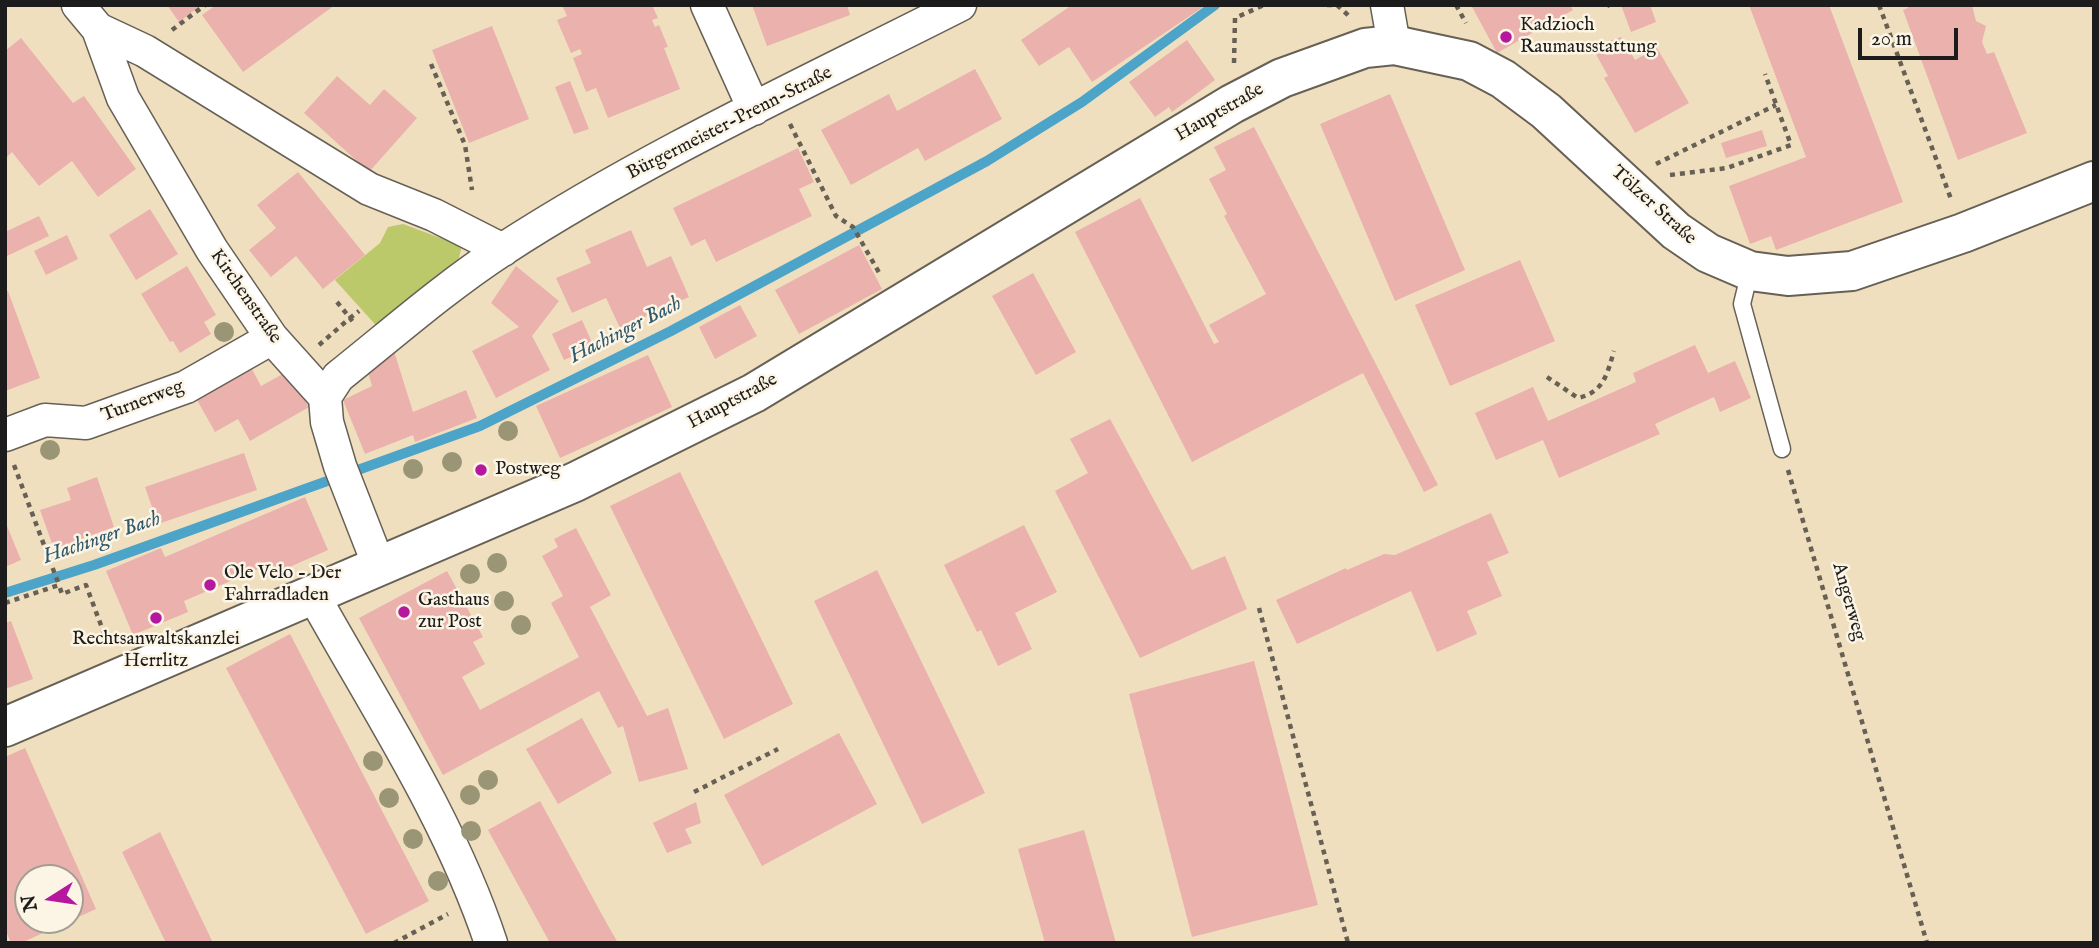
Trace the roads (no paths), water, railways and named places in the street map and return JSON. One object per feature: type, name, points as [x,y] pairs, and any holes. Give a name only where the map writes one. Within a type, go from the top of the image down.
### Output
[{"type":"main road","name":"Hauptstraße","points":[[5,727],[575,482],[754,393],[1232,104],[1282,78],[1353,52],[1394,45]]},
{"type":"main road","name":"Tölzer Straße","points":[[1394,45],[1469,61],[1503,79],[1546,111],[1624,180],[1676,231],[1708,253],[1750,271],[1788,276],[1852,271],[1964,233],[2094,181]]},
{"type":"street","points":[[78,5],[98,29],[145,51],[369,189],[434,215],[503,250]]},
{"type":"street","points":[[707,5],[754,109]]},
{"type":"street","name":"Bürgermeister-Prenn-Straße","points":[[325,397],[338,377],[457,281],[503,250],[620,181],[754,109],[960,5]]},
{"type":"street","points":[[1387,5],[1394,45]]},
{"type":"street","name":"Kirchenstraße","points":[[98,29],[123,98],[160,166],[212,250],[272,338],[325,397]]},
{"type":"street","name":"Turnerweg","points":[[8,445],[45,420],[86,423],[186,387],[272,338]]},
{"type":"street","points":[[325,397],[327,422],[340,466],[379,566]]},
{"type":"street","points":[[312,593],[438,812],[477,899],[491,943]]},
{"type":"lane","points":[[1750,271],[1742,304],[1782,449]]},
{"type":"waterway","name":"Hachinger Bach","points":[[5,593],[94,565],[480,426],[671,331],[987,161],[1082,102],[1215,5]]},
{"type":"place","name":"Kadzioch Raumausstattung","points":[[1506,37]]},
{"type":"place","name":"Postweg","points":[[481,470]]},
{"type":"place","name":"Ole Velo - Der Fahrradladen","points":[[210,585]]},
{"type":"place","name":"Gasthaus zur Post","points":[[404,612]]},
{"type":"place","name":"Rechtsanwaltskanzlei Herrlitz","points":[[156,618]]}]
